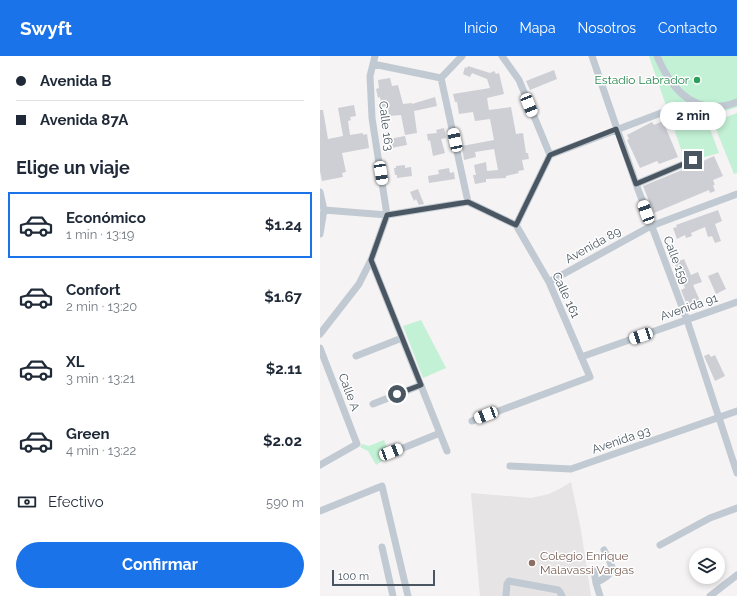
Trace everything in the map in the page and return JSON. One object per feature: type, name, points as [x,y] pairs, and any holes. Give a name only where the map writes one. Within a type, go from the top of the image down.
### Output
[{"type":"street","name":"Calle 163","points":[[371,260],[387,215],[372,118],[370,76],[375,56]]},
{"type":"street","points":[[441,78],[462,56]]},
{"type":"street","points":[[502,56],[519,80],[550,155]]},
{"type":"street","name":"Calle 159","points":[[592,56],[616,129],[687,320],[737,473]]},
{"type":"street","points":[[658,56],[663,69],[676,89],[693,102],[704,106],[725,106],[737,102]]},
{"type":"street","points":[[373,64],[441,78]]},
{"type":"street","points":[[441,78],[468,202]]},
{"type":"street","points":[[324,210],[387,215],[468,202],[516,225],[550,155],[661,113]]},
{"type":"street","points":[[636,184],[693,160]]},
{"type":"street","points":[[320,192],[324,210],[320,234]]},
{"type":"street","name":"Avenida 89","points":[[549,282],[651,226],[737,194]]},
{"type":"street","name":"Calle 161","points":[[472,421],[590,377],[549,282],[516,225]]},
{"type":"street","points":[[320,334],[359,284],[371,260]]},
{"type":"street","points":[[371,260],[447,451]]},
{"type":"street","name":"Avenida 91","points":[[581,356],[737,302]]},
{"type":"street","points":[[356,356],[402,338]]},
{"type":"street","name":"Calle A","points":[[320,348],[357,444],[320,465]]},
{"type":"street","points":[[373,404],[421,385]]},
{"type":"street","name":"Avenida 93","points":[[510,466],[571,469],[737,411]]},
{"type":"street","points":[[391,452],[440,433]]},
{"type":"street","points":[[320,512],[382,486],[408,596]]},
{"type":"street","points":[[660,545],[710,518],[737,508]]},
{"type":"street","points":[[382,547],[393,596]]},
{"type":"street","points":[[596,583],[610,575],[612,571],[612,566],[604,550]]},
{"type":"street","points":[[594,571],[600,596]]},
{"type":"street","points":[[710,596],[737,575]]},
{"type":"street","points":[[506,596],[507,584],[509,581],[558,590],[562,596]]},
{"type":"shaded area","name":"Colegio Enrique Malavassi Vargas","points":[[571,482],[581,530],[591,596],[480,596],[471,493],[531,498],[549,494]]},
{"type":"green space","name":"Estadio Labrador","points":[[649,56],[737,56],[737,107],[706,118],[719,153],[701,158],[698,153],[684,158]]},
{"type":"green space","points":[[737,113],[737,173],[734,174],[713,122]]},
{"type":"green space","points":[[421,320],[446,368],[423,378],[403,326]]},
{"type":"green space","points":[[384,440],[390,456],[376,465],[368,451],[360,447],[362,444],[369,446]]},
{"type":"building","points":[[468,66],[490,73],[494,71],[496,74],[499,73],[504,94],[487,98],[489,110],[511,107],[516,134],[523,133],[526,153],[528,153],[529,159],[522,160],[524,170],[518,171],[519,173],[506,176],[506,178],[486,179],[486,182],[475,184],[473,175],[476,175],[474,165],[486,162],[487,171],[498,170],[494,149],[475,152],[476,157],[464,160],[462,146],[494,140],[490,119],[475,121],[473,112],[459,114],[457,102],[455,102],[453,94],[490,88],[487,79],[472,73],[470,77],[463,74],[465,67],[467,68]]},
{"type":"building","points":[[554,70],[557,79],[530,90],[526,81]]},
{"type":"building","points":[[390,78],[392,86],[398,85],[403,104],[412,104],[435,97],[437,106],[414,111],[417,133],[405,135],[401,115],[389,116],[388,106],[382,107],[380,97],[378,98],[376,89],[379,88],[378,80]]},
{"type":"building","points":[[354,105],[356,116],[350,117],[351,120],[348,121],[350,135],[363,133],[363,135],[367,134],[369,148],[342,153],[346,172],[342,173],[343,177],[322,181],[320,171],[320,110],[323,110],[328,139],[343,136],[338,108]]},
{"type":"building","points":[[663,121],[678,157],[659,164],[657,161],[640,168],[627,140],[629,139],[627,135],[652,122],[654,125]]},
{"type":"building","points":[[444,128],[446,138],[441,139],[445,153],[433,156],[430,140],[428,141],[427,134],[437,133],[436,130]]},
{"type":"building","points":[[405,136],[407,145],[391,148],[389,139]]},
{"type":"building","points":[[714,156],[723,176],[713,180],[715,191],[710,193],[709,190],[654,213],[643,186],[687,168],[688,171],[698,167],[697,164]]},
{"type":"building","points":[[405,165],[405,168],[411,167],[412,176],[397,178],[394,168],[396,168],[396,166]]},
{"type":"building","points":[[449,168],[450,173],[454,172],[455,179],[429,183],[428,176],[439,174],[438,170]]},
{"type":"building","points":[[418,189],[424,204],[419,205],[416,199],[414,201],[410,192]]},
{"type":"building","points":[[718,210],[722,221],[715,224],[721,241],[715,243],[712,236],[708,237],[705,227],[691,233],[692,236],[686,238],[685,235],[677,239],[673,228],[677,227],[676,225]]},
{"type":"building","points":[[684,259],[691,275],[698,272],[702,282],[693,285],[701,303],[689,307],[681,290],[685,288],[674,263]]},
{"type":"building","points":[[718,272],[726,289],[716,294],[708,276]]},
{"type":"building","points":[[709,354],[711,357],[715,355],[725,376],[715,381],[704,356]]},
{"type":"place","name":"Estadio Labrador","points":[[697,80]]},
{"type":"place","name":"Colegio Enrique Malavassi Vargas","points":[[532,563]]},
{"type":"route","points":[[397,394],[421,385],[371,260],[387,215],[468,202],[516,225],[550,155],[616,129],[636,184],[693,160]]}]
